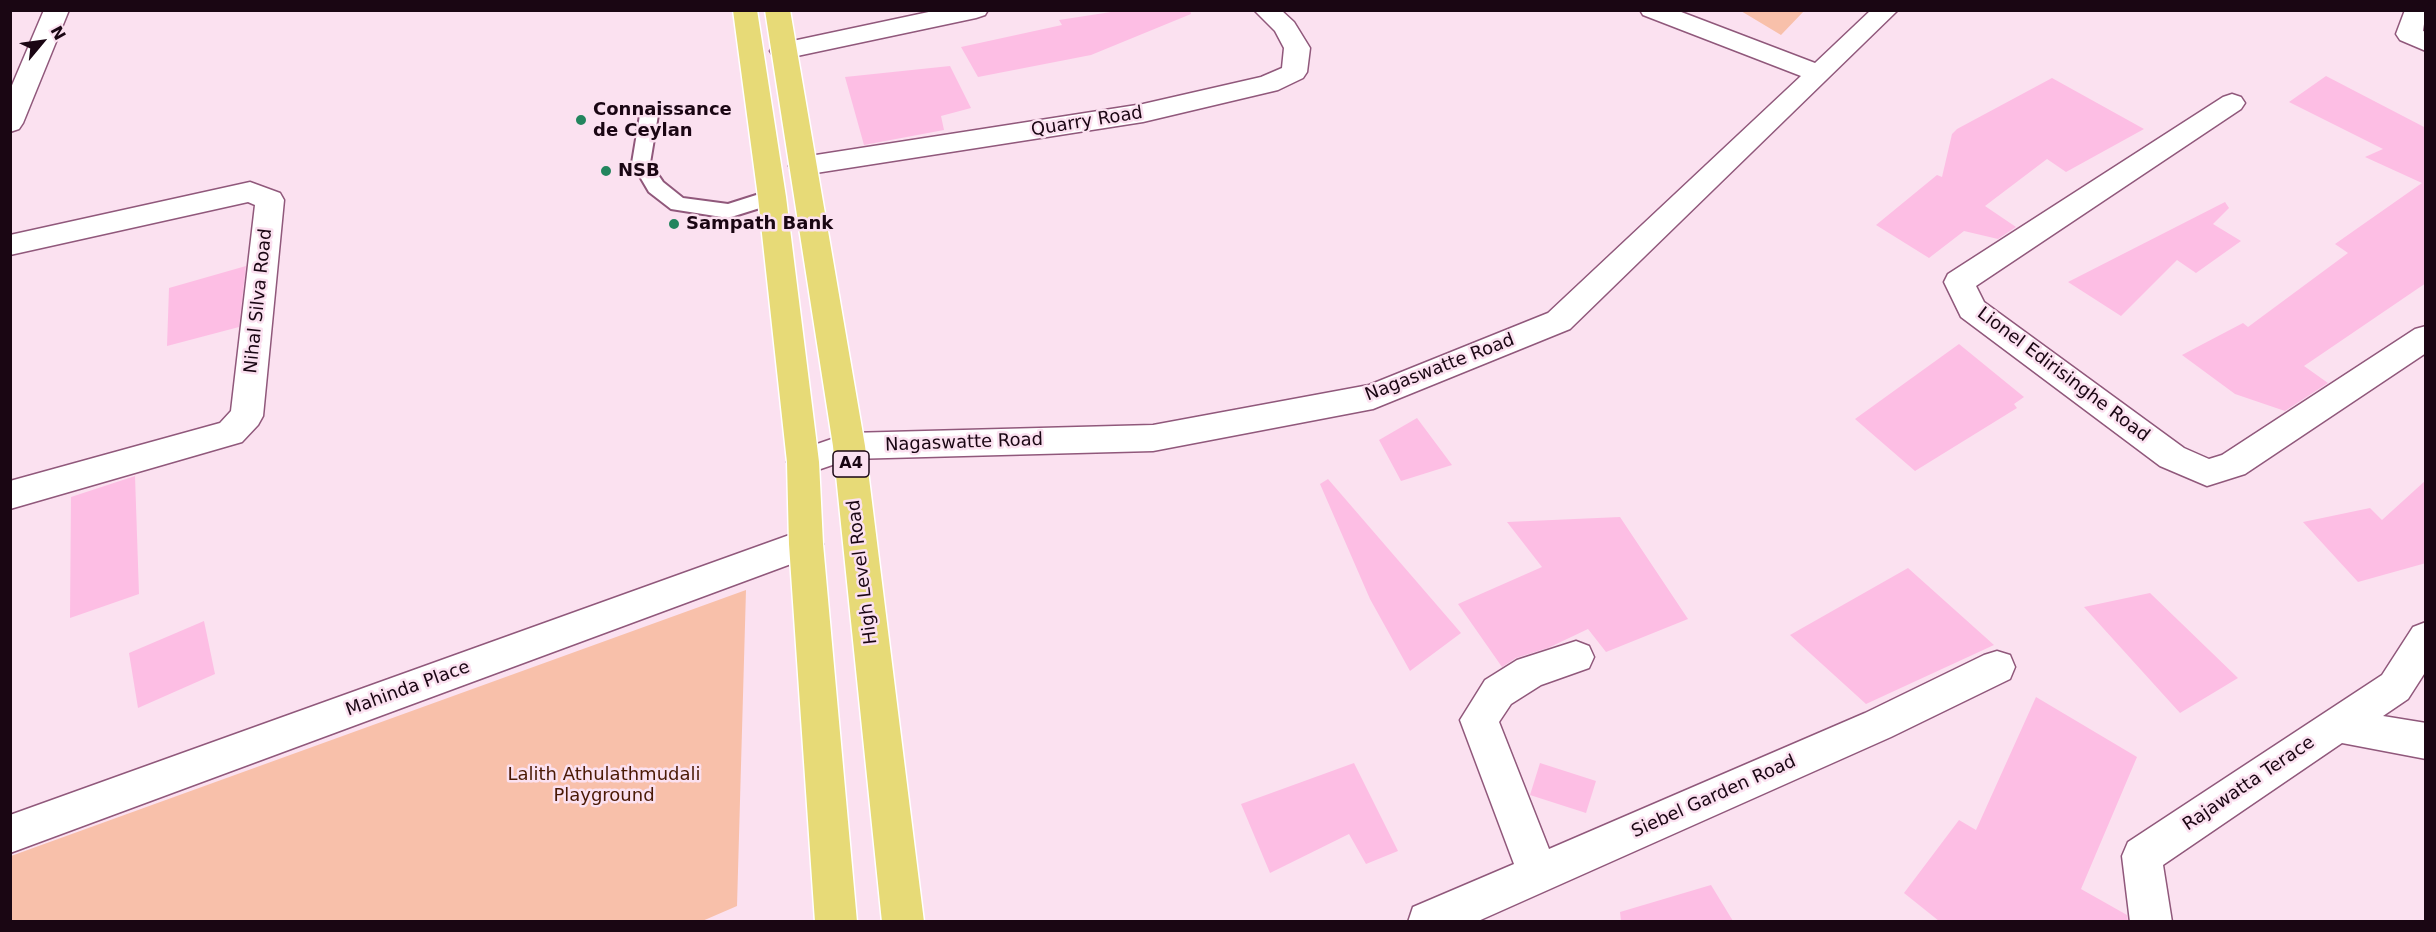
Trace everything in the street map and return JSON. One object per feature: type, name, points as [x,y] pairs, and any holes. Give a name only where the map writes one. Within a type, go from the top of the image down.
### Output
[{"type":"highway","points":[[745,10],[772,197],[803,462],[806,544],[836,921]]},
{"type":"highway","name":"High Level Road","points":[[777,10],[849,446],[903,921]]},
{"type":"street","points":[[10,123],[57,10]]},
{"type":"street","points":[[783,51],[976,10]]},
{"type":"street","name":"Quarry Road","points":[[803,166],[1143,113],[1269,84],[1294,72],[1297,48],[1285,27],[1266,10]]},
{"type":"street","points":[[1652,10],[1819,74]]},
{"type":"street","name":"Nagaswatte Road","points":[[803,462],[849,446],[1153,438],[1373,397],[1559,321],[1886,10]]},
{"type":"street","points":[[2418,10],[2409,34],[2426,43]]},
{"type":"street","name":"Lionel Edirisinghe Road","points":[[2232,103],[1959,282],[1972,309],[2172,457],[2206,473],[2233,465],[2426,337]]},
{"type":"street","name":"Nihal Silva Road","points":[[10,245],[250,192],[270,200],[247,416],[231,433],[10,495]]},
{"type":"street","name":"Mahinda Place","points":[[10,834],[806,544]]},
{"type":"street","points":[[2337,725],[2395,687],[2426,638]]},
{"type":"street","points":[[1538,873],[1479,720],[1498,692],[1530,672],[1576,657]]},
{"type":"street","name":"Siebel Garden Road","points":[[1428,921],[1878,725],[1997,667]]},
{"type":"street","points":[[2337,725],[2426,741]]},
{"type":"street","name":"Rajawatta Terace","points":[[2151,921],[2142,856],[2337,725]]},
{"type":"lane","points":[[650,115],[641,163],[656,188],[678,204],[728,211],[772,197]]},
{"type":"green space","points":[[1741,11],[1804,11],[1781,35]]},
{"type":"green space","name":"Lalith Athulathmudali Playground","points":[[746,590],[737,906],[700,922],[11,921],[11,856]]},
{"type":"building","points":[[1124,10],[1190,10],[1191,14],[1091,55],[978,77],[961,47],[1062,25],[1059,20]]},
{"type":"building","points":[[950,66],[971,108],[941,116],[944,130],[864,145],[845,77]]},
{"type":"building","points":[[2326,76],[2426,128],[2426,283],[2304,366],[2328,383],[2285,411],[2235,394],[2182,355],[2243,323],[2248,327],[2348,253],[2335,244],[2422,183],[2365,157],[2383,149],[2289,102]]},
{"type":"building","points":[[2052,78],[2144,129],[2066,172],[2047,159],[1985,206],[2016,227],[1998,239],[1964,231],[1929,258],[1876,225],[1937,175],[1942,177],[1952,134],[1957,129]]},
{"type":"building","points":[[2225,202],[2229,208],[2213,224],[2241,241],[2196,273],[2177,260],[2121,316],[2068,282]]},
{"type":"building","points":[[246,266],[239,327],[167,346],[169,288]]},
{"type":"building","points":[[1959,344],[2024,397],[2014,404],[2017,408],[1915,471],[1855,419]]},
{"type":"building","points":[[1417,418],[1452,465],[1401,481],[1379,440]]},
{"type":"building","points":[[135,476],[139,594],[70,618],[71,497]]},
{"type":"building","points":[[1328,479],[1461,633],[1410,671],[1370,599],[1320,484]]},
{"type":"building","points":[[2426,480],[2426,563],[2358,582],[2303,522],[2370,508],[2382,520]]},
{"type":"building","points":[[1620,517],[1688,619],[1606,652],[1588,629],[1548,648],[1516,658],[1502,667],[1458,604],[1542,567],[1507,522]]},
{"type":"building","points":[[1908,568],[1994,645],[1866,704],[1790,635]]},
{"type":"building","points":[[2150,593],[2238,678],[2180,713],[2084,607]]},
{"type":"building","points":[[204,621],[215,674],[138,708],[129,653]]},
{"type":"building","points":[[2036,697],[2137,757],[2081,889],[2127,915],[2128,921],[1939,921],[1904,893],[1959,820],[1976,830]]},
{"type":"building","points":[[1354,763],[1398,851],[1366,864],[1349,834],[1270,873],[1241,804]]},
{"type":"building","points":[[1540,763],[1596,781],[1586,813],[1530,795]]},
{"type":"building","points":[[1711,885],[1733,921],[1621,921],[1620,912]]},
{"type":"place","name":"Connaissance de Ceylan","points":[[581,120]]},
{"type":"place","name":"NSB","points":[[606,171]]},
{"type":"place","name":"Sampath Bank","points":[[674,224]]}]
